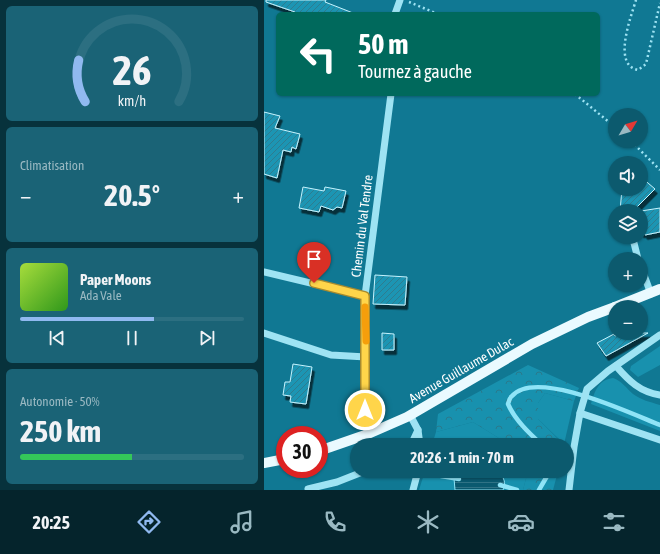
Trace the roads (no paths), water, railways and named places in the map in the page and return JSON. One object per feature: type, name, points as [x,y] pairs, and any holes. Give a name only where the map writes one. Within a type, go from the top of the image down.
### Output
[{"type":"main road","name":"Avenue Guillaume Dulac","points":[[633,300],[657,291]]},
{"type":"main road","name":"Avenue Guillaume Dulac","points":[[328,448],[368,434],[410,415],[532,344],[608,310]]},
{"type":"main road","points":[[264,463],[276,461]]},
{"type":"street","points":[[396,12],[400,0]]},
{"type":"street","name":"Chemin du Val Tendre","points":[[368,434],[365,423],[365,296],[391,96]]},
{"type":"street","points":[[264,272],[365,296]]},
{"type":"street","points":[[648,278],[657,291]]},
{"type":"street","points":[[264,333],[331,355],[366,357]]},
{"type":"street","points":[[569,490],[574,447],[582,402],[587,389],[616,366],[660,335]]},
{"type":"street","points":[[616,366],[629,381],[638,388],[660,395]]},
{"type":"street","points":[[580,414],[660,440]]},
{"type":"street","points":[[410,415],[418,430],[419,438]]},
{"type":"street","points":[[414,438],[418,430]]},
{"type":"street","points":[[308,489],[337,482],[350,477]]},
{"type":"street","points":[[413,490],[416,478]]},
{"type":"waterway","points":[[534,438],[518,421],[508,404],[511,397],[524,389],[541,387],[562,390],[607,404],[660,425]]},
{"type":"waterway","points":[[453,478],[459,479]]},
{"type":"waterway","points":[[539,490],[546,478]]},
{"type":"waterway","points":[[500,485],[517,490]]}]
